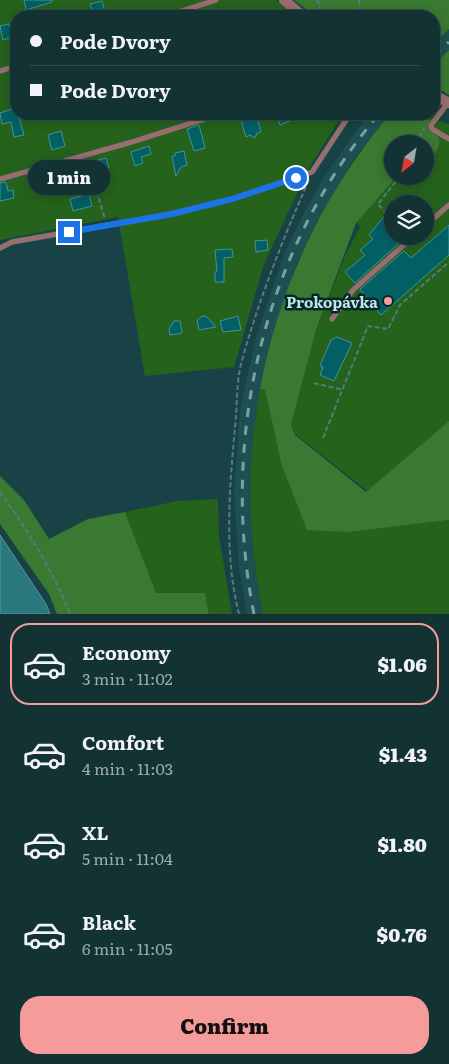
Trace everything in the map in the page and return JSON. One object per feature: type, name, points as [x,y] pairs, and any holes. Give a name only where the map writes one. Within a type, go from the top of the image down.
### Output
[{"type":"street","points":[[284,0],[296,10]]},
{"type":"lane","points":[[185,10],[216,0]]},
{"type":"lane","points":[[440,113],[448,102]]},
{"type":"lane","points":[[0,178],[200,120]]},
{"type":"lane","points":[[0,248],[12,242],[172,214],[232,199],[312,172],[346,120]]},
{"type":"lane","points":[[435,120],[431,125],[432,128],[449,139]]},
{"type":"lane","points":[[434,218],[449,205]]},
{"type":"lane","points":[[332,319],[353,290],[404,245]]},
{"type":"path","points":[[421,135],[425,127]]},
{"type":"path","points":[[86,154],[107,225]]},
{"type":"path","points":[[240,614],[234,594],[230,529],[233,446],[240,366],[277,254],[312,172]]},
{"type":"path","points":[[385,195],[393,185]]},
{"type":"path","points":[[384,196],[378,204],[384,211]]},
{"type":"path","points":[[323,438],[368,326],[388,329],[400,306],[449,262]]},
{"type":"path","points":[[314,383],[342,390]]},
{"type":"path","points":[[0,492],[16,514],[57,584],[70,614]]},
{"type":"shaded area","points":[[449,29],[449,50],[440,59],[440,37]]},
{"type":"shaded area","points":[[365,120],[385,120],[359,152],[337,186],[298,260],[270,345],[256,411],[250,493],[255,568],[263,614],[247,614],[239,570],[234,493],[240,409],[255,341],[284,254],[323,178]]},
{"type":"shaded area","points":[[0,535],[46,604],[50,614],[0,614]]},
{"type":"green space","points":[[0,0],[276,0],[288,10],[10,10],[10,120],[339,120],[309,168],[264,264],[234,367],[145,376],[118,217],[0,240]]},
{"type":"green space","points":[[294,0],[449,0],[449,29],[440,37],[440,10],[307,10]]},
{"type":"green space","points":[[449,50],[449,95],[440,90],[440,59]]},
{"type":"green space","points":[[385,120],[429,120],[440,141],[434,155],[434,135],[384,135],[384,185],[389,185],[356,223],[316,330],[291,425],[295,435],[366,492],[449,421],[449,520],[349,532],[307,530],[281,463],[265,389],[260,389],[268,351],[292,278],[307,243],[324,209],[344,176]]},
{"type":"green space","name":"Prokopávka","points":[[422,120],[436,120],[449,124],[449,434],[370,493],[295,434],[291,425],[316,330],[345,256],[360,227],[356,222],[386,185],[434,185],[434,135],[424,135]]},
{"type":"green space","points":[[260,389],[265,389],[281,463],[349,532],[449,520],[449,614],[263,614],[254,558],[251,501],[252,445]]},
{"type":"green space","points":[[0,476],[24,500],[49,539],[88,519],[125,512],[156,593],[205,593],[209,614],[57,614],[49,594],[0,524]]},
{"type":"green space","points":[[218,499],[219,536],[232,614],[209,614],[205,593],[156,593],[125,512],[177,501]]},
{"type":"building","points":[[24,0],[52,0],[52,2],[26,10]]},
{"type":"building","points":[[102,1],[104,10],[92,10],[90,4]]},
{"type":"building","points":[[9,24],[10,38],[3,40],[0,26]]},
{"type":"building","points":[[10,110],[10,120],[20,120],[24,135],[14,137],[11,122],[2,124],[0,113]]},
{"type":"building","points":[[241,120],[257,120],[261,132],[257,133],[255,138],[250,135],[246,137]]},
{"type":"building","points":[[278,120],[292,120],[280,125]]},
{"type":"building","points":[[199,125],[205,148],[194,151],[187,129]]},
{"type":"building","points":[[61,131],[65,146],[52,150],[48,135]]},
{"type":"building","points":[[149,146],[151,154],[141,157],[143,163],[135,166],[131,152]]},
{"type":"building","points":[[184,151],[187,165],[181,167],[176,176],[172,156],[175,156],[175,153]]},
{"type":"building","points":[[106,158],[109,168],[98,171],[95,161]]},
{"type":"building","points":[[73,168],[75,177],[39,183],[37,176],[41,175],[41,172]]},
{"type":"building","points":[[6,182],[8,191],[13,190],[14,198],[0,201],[0,183]]},
{"type":"building","points":[[89,194],[92,206],[73,211],[70,199]]},
{"type":"building","points":[[384,216],[384,245],[397,245],[355,283],[345,272],[365,255],[360,250],[373,239],[369,235]]},
{"type":"building","points":[[449,225],[449,255],[381,315],[360,289],[404,251],[411,258],[426,245],[434,245],[434,238]]},
{"type":"building","points":[[267,240],[268,250],[256,252],[255,241]]},
{"type":"building","points":[[232,249],[233,257],[224,258],[224,282],[215,282],[215,272],[217,272],[215,250]]},
{"type":"building","points":[[202,316],[207,317],[216,327],[199,330],[197,320]]},
{"type":"building","points":[[238,316],[241,330],[223,332],[220,321]]},
{"type":"building","points":[[174,321],[180,321],[182,333],[170,335],[169,329]]},
{"type":"building","points":[[337,337],[352,343],[334,381],[320,375],[323,367],[320,366],[331,340]]},
{"type":"railway","points":[[440,50],[449,42]]},
{"type":"railway","points":[[254,614],[245,548],[242,482],[248,415],[260,350],[279,286],[306,225],[339,167],[374,120]]},
{"type":"place","name":"Prokopávka","points":[[388,301]]},
{"type":"route","points":[[69,232],[172,214],[232,199],[296,178]]}]
